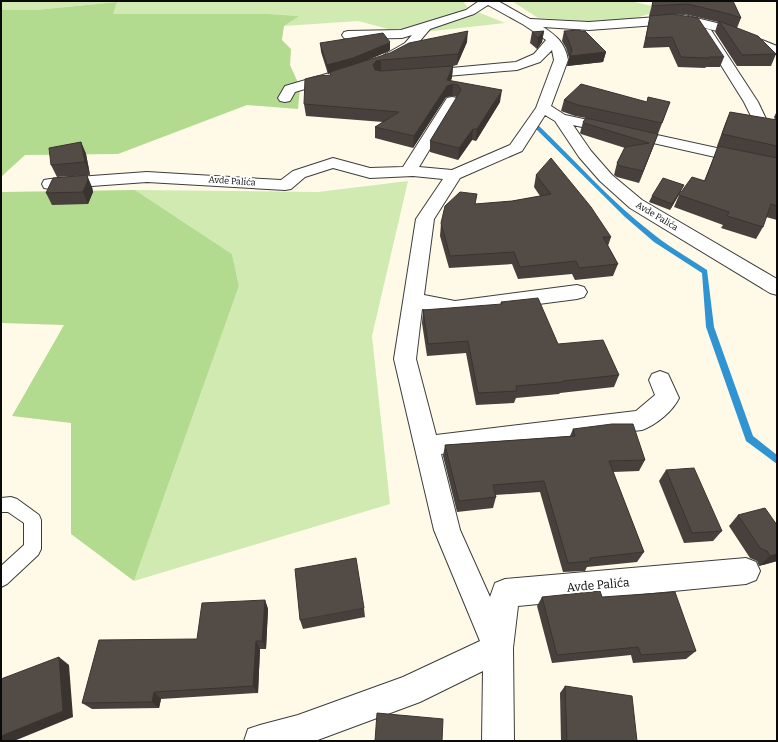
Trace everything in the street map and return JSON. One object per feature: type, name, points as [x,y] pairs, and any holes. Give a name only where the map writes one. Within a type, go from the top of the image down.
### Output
[{"type":"street","points":[[348,35],[402,34],[470,12],[488,1],[528,22],[553,39],[542,56],[531,62],[517,66],[412,75]]},
{"type":"street","points":[[528,22],[590,26],[670,19],[700,22],[721,28],[777,50]]},
{"type":"street","points":[[700,22],[751,102],[760,121]]},
{"type":"street","points":[[377,63],[396,55],[409,46],[425,27]]},
{"type":"street","name":"Avde Palića","points":[[50,184],[71,181],[147,177],[284,186],[299,174],[333,163],[370,173],[408,172],[454,175],[516,148],[552,113],[561,60],[560,53],[553,39]]},
{"type":"street","points":[[285,98],[290,89],[349,72]]},
{"type":"street","points":[[408,172],[452,101]]},
{"type":"street","points":[[552,113],[777,166]]},
{"type":"street","name":"Avde Palića","points":[[552,113],[601,172],[636,204],[777,288]]},
{"type":"street","name":"Avde Palića","points":[[454,175],[425,219],[406,359],[447,530],[498,648]]},
{"type":"street","points":[[414,300],[455,308],[577,292]]},
{"type":"street","points":[[426,446],[642,420],[668,398],[660,380]]},
{"type":"street","name":"Avde Palića","points":[[498,741],[498,648],[505,593],[746,571]]},
{"type":"street","points":[[260,741],[298,731],[410,691],[498,648]]},
{"type":"lane","points":[[1,505],[11,504],[33,520],[32,549],[1,578]]},
{"type":"green space","points":[[1,1],[463,1],[468,8],[505,23],[407,34],[358,21],[284,26],[298,16],[269,14],[112,14],[117,2],[35,10],[1,10]]},
{"type":"green space","points":[[512,1],[630,1],[665,9],[620,23],[538,18]]},
{"type":"green space","points":[[117,2],[113,14],[269,14],[299,16],[284,26],[282,40],[291,49],[290,65],[300,87],[298,109],[247,105],[118,154],[25,155],[1,177],[1,10],[35,10]]},
{"type":"green space","points":[[408,181],[372,336],[390,504],[134,581],[239,286],[232,254],[135,190],[318,192]]},
{"type":"green space","points":[[135,190],[232,254],[239,286],[134,581],[71,534],[71,423],[12,416],[64,325],[1,323],[1,192]]},
{"type":"building","points":[[653,1],[733,1],[741,18],[688,4],[652,6]]},
{"type":"building","points":[[672,14],[698,18],[724,57],[681,57],[672,37],[646,38],[650,16]]},
{"type":"building","points":[[719,21],[758,36],[776,54],[742,55]]},
{"type":"building","points":[[468,31],[458,54],[381,60],[376,61],[373,65],[375,70],[381,71],[453,66],[447,80],[502,90],[477,129],[473,129],[459,148],[430,141],[461,90],[458,85],[453,84],[447,86],[414,136],[375,127],[399,112],[304,104],[305,79],[331,75],[330,72],[390,53],[409,43]]},
{"type":"building","points":[[544,31],[538,38],[532,32]]},
{"type":"building","points":[[564,31],[585,31],[606,52],[570,56],[572,50]]},
{"type":"building","points":[[383,33],[390,42],[387,44],[353,58],[327,65],[320,43]]},
{"type":"building","points":[[581,84],[647,102],[648,97],[670,102],[662,123],[578,105],[564,100]]},
{"type":"building","points":[[730,112],[777,120],[777,146],[722,134]]},
{"type":"building","points":[[586,118],[658,134],[643,171],[620,166],[617,163],[625,147],[649,143],[584,123],[583,122]]},
{"type":"building","points":[[81,142],[85,162],[51,165],[49,148]]},
{"type":"building","points":[[718,146],[777,158],[777,206],[771,204],[763,227],[727,216],[729,212],[679,195],[692,177],[705,181]]},
{"type":"building","points":[[551,158],[591,207],[611,237],[603,237],[618,264],[579,268],[576,261],[520,267],[514,252],[450,256],[441,223],[445,206],[460,192],[477,194],[475,204],[512,201],[551,194],[536,175]]},
{"type":"building","points":[[87,175],[88,180],[83,192],[46,193],[53,178]]},
{"type":"building","points":[[663,178],[684,185],[672,204],[652,196]]},
{"type":"building","points":[[538,298],[558,344],[603,340],[619,375],[516,386],[517,391],[478,393],[468,341],[428,344],[423,310],[502,304],[501,302]]},
{"type":"building","points":[[612,424],[633,424],[645,460],[609,461],[644,552],[590,558],[590,561],[568,563],[544,481],[493,485],[496,497],[459,501],[445,445],[575,436],[573,429]]},
{"type":"building","points":[[694,468],[722,531],[692,533],[666,470]]},
{"type":"building","points":[[765,508],[777,525],[777,554],[770,556],[767,551],[760,548],[738,515]]},
{"type":"building","points":[[356,558],[364,608],[300,620],[295,569]]},
{"type":"building","points":[[600,591],[602,597],[675,592],[696,651],[641,655],[638,647],[557,655],[542,597]]},
{"type":"building","points":[[265,600],[262,641],[256,641],[253,686],[154,692],[152,702],[82,703],[99,640],[197,639],[202,603]]},
{"type":"building","points":[[59,657],[63,711],[1,736],[1,679]]},
{"type":"building","points":[[565,686],[632,696],[637,741],[567,741]]},
{"type":"building","points":[[377,713],[443,719],[442,741],[375,741]]},
{"type":"waterway","points":[[535,125],[627,216],[656,240],[705,272],[710,327],[749,438],[777,460]]}]
